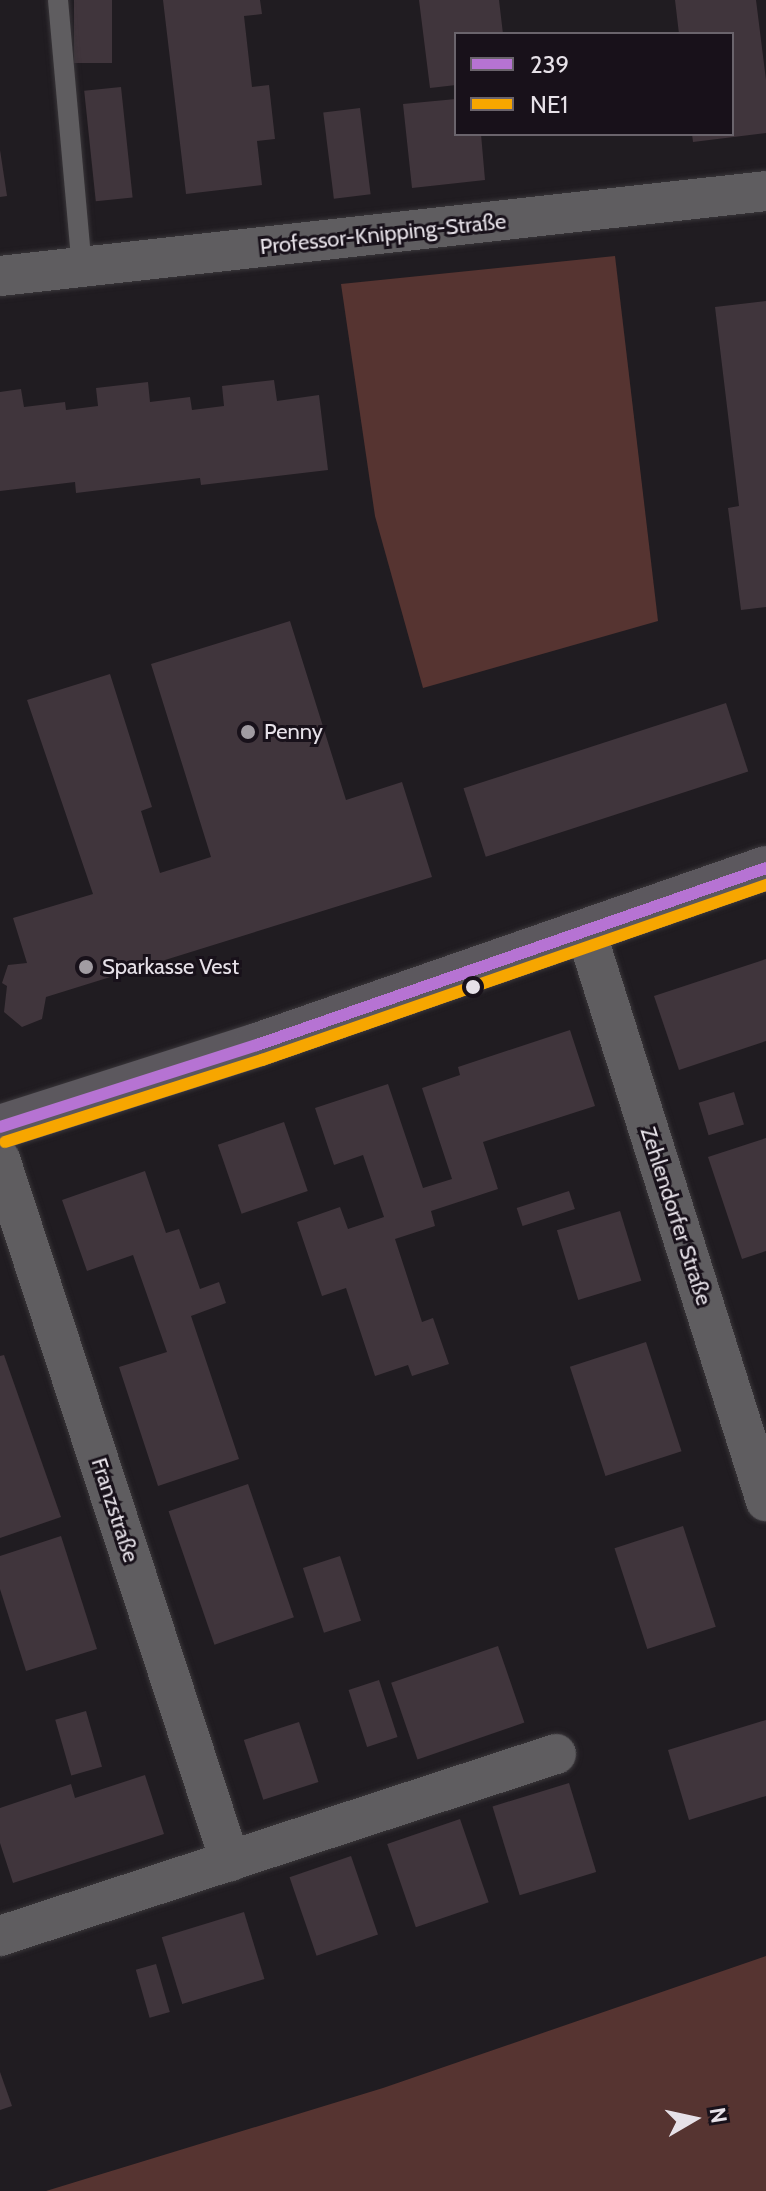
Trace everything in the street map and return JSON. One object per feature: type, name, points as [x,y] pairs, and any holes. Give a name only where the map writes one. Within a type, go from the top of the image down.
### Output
[{"type":"main road","points":[[0,1127],[586,932],[766,868]]},
{"type":"street","name":"Professor-Knipping-Straße","points":[[0,276],[766,191]]},
{"type":"street","name":"Zehlendorfer Straße","points":[[586,932],[766,1501]]},
{"type":"street","name":"Franzstraße","points":[[0,1159],[230,1861]]},
{"type":"street","points":[[0,1936],[556,1754]]},
{"type":"lane","points":[[58,0],[82,267]]},
{"type":"shaded area","points":[[615,256],[658,621],[423,688],[375,516],[341,284]]},
{"type":"shaded area","points":[[766,1956],[766,2191],[46,2191],[383,2088]]},
{"type":"building","points":[[74,0],[112,0],[112,63],[74,63]]},
{"type":"building","points":[[163,0],[260,0],[262,14],[244,16],[252,87],[269,85],[275,139],[257,141],[262,185],[186,194]]},
{"type":"building","points":[[419,0],[499,0],[503,32],[454,32],[454,85],[430,88]]},
{"type":"building","points":[[675,0],[756,0],[766,80],[766,133],[693,142],[692,136],[734,136],[734,32],[679,32]]},
{"type":"building","points":[[121,87],[133,197],[96,201],[84,91]]},
{"type":"building","points":[[454,99],[454,136],[481,136],[485,180],[412,188],[403,104]]},
{"type":"building","points":[[360,108],[371,194],[334,199],[323,113]]},
{"type":"building","points":[[0,150],[7,196],[0,197]]},
{"type":"building","points":[[766,301],[766,607],[741,610],[728,508],[739,506],[715,307]]},
{"type":"building","points":[[274,380],[277,401],[319,395],[328,470],[201,485],[200,478],[76,493],[75,482],[0,491],[0,392],[21,389],[24,407],[65,402],[66,410],[98,406],[96,388],[148,382],[150,402],[190,397],[192,410],[224,406],[222,386]]},
{"type":"building","points":[[290,621],[346,800],[402,782],[432,877],[46,997],[42,1019],[22,1027],[4,1012],[7,986],[2,983],[8,965],[27,963],[13,918],[93,894],[27,700],[110,674],[152,807],[141,811],[160,873],[211,857],[151,664]]},
{"type":"building","points":[[726,703],[748,771],[486,857],[464,788]]},
{"type":"building","points":[[766,959],[766,1041],[679,1070],[654,996]]},
{"type":"building","points":[[570,1030],[595,1106],[483,1142],[498,1189],[431,1211],[435,1226],[395,1239],[422,1322],[433,1318],[449,1364],[412,1376],[408,1365],[375,1376],[346,1288],[322,1296],[297,1222],[340,1207],[348,1229],[384,1217],[363,1155],[334,1165],[315,1108],[388,1084],[423,1188],[452,1179],[422,1088],[460,1075],[458,1067]]},
{"type":"building","points":[[734,1092],[744,1125],[709,1135],[699,1103]]},
{"type":"building","points":[[284,1122],[308,1191],[242,1214],[218,1145]]},
{"type":"building","points":[[766,1138],[766,1251],[742,1259],[708,1157]]},
{"type":"building","points":[[145,1171],[166,1233],[179,1229],[200,1289],[219,1282],[226,1303],[191,1316],[239,1459],[158,1486],[119,1367],[167,1352],[133,1255],[87,1271],[62,1200]]},
{"type":"building","points":[[569,1191],[575,1209],[523,1226],[517,1208]]},
{"type":"building","points":[[620,1211],[641,1281],[578,1300],[557,1230]]},
{"type":"building","points":[[646,1342],[682,1451],[605,1476],[570,1367]]},
{"type":"building","points":[[4,1355],[61,1517],[0,1538],[0,1356]]},
{"type":"building","points":[[248,1484],[294,1617],[214,1645],[169,1511]]},
{"type":"building","points":[[683,1526],[716,1627],[647,1649],[615,1548]]},
{"type":"building","points":[[61,1536],[97,1649],[26,1671],[0,1589],[0,1556]]},
{"type":"building","points":[[340,1556],[361,1621],[324,1633],[303,1568]]},
{"type":"building","points":[[498,1646],[524,1723],[418,1759],[391,1683]]},
{"type":"building","points":[[379,1680],[398,1737],[367,1747],[349,1690]]},
{"type":"building","points":[[86,1711],[102,1767],[71,1776],[55,1720]]},
{"type":"building","points":[[766,1720],[766,1796],[689,1820],[668,1750]]},
{"type":"building","points":[[299,1722],[318,1782],[263,1800],[244,1740]]},
{"type":"building","points":[[145,1775],[164,1834],[13,1883],[0,1843],[0,1808],[71,1784],[75,1798]]},
{"type":"building","points":[[569,1783],[596,1872],[520,1895],[492,1806]]},
{"type":"building","points":[[460,1819],[489,1902],[416,1927],[387,1844]]},
{"type":"building","points":[[351,1856],[378,1934],[317,1956],[290,1877]]},
{"type":"building","points":[[244,1912],[264,1979],[182,2004],[162,1937]]},
{"type":"building","points":[[156,1964],[170,2012],[150,2018],[136,1970]]},
{"type":"building","points":[[0,2072],[12,2106],[0,2110]]},
{"type":"transit line","name":"239","points":[[0,1127],[257,1045],[766,868]]},
{"type":"transit line","name":"NE1","points":[[5,1142],[262,1060],[766,885]]},
{"type":"place","name":"Penny","points":[[248,732]]},
{"type":"place","name":"Sparkasse Vest","points":[[86,967]]}]
